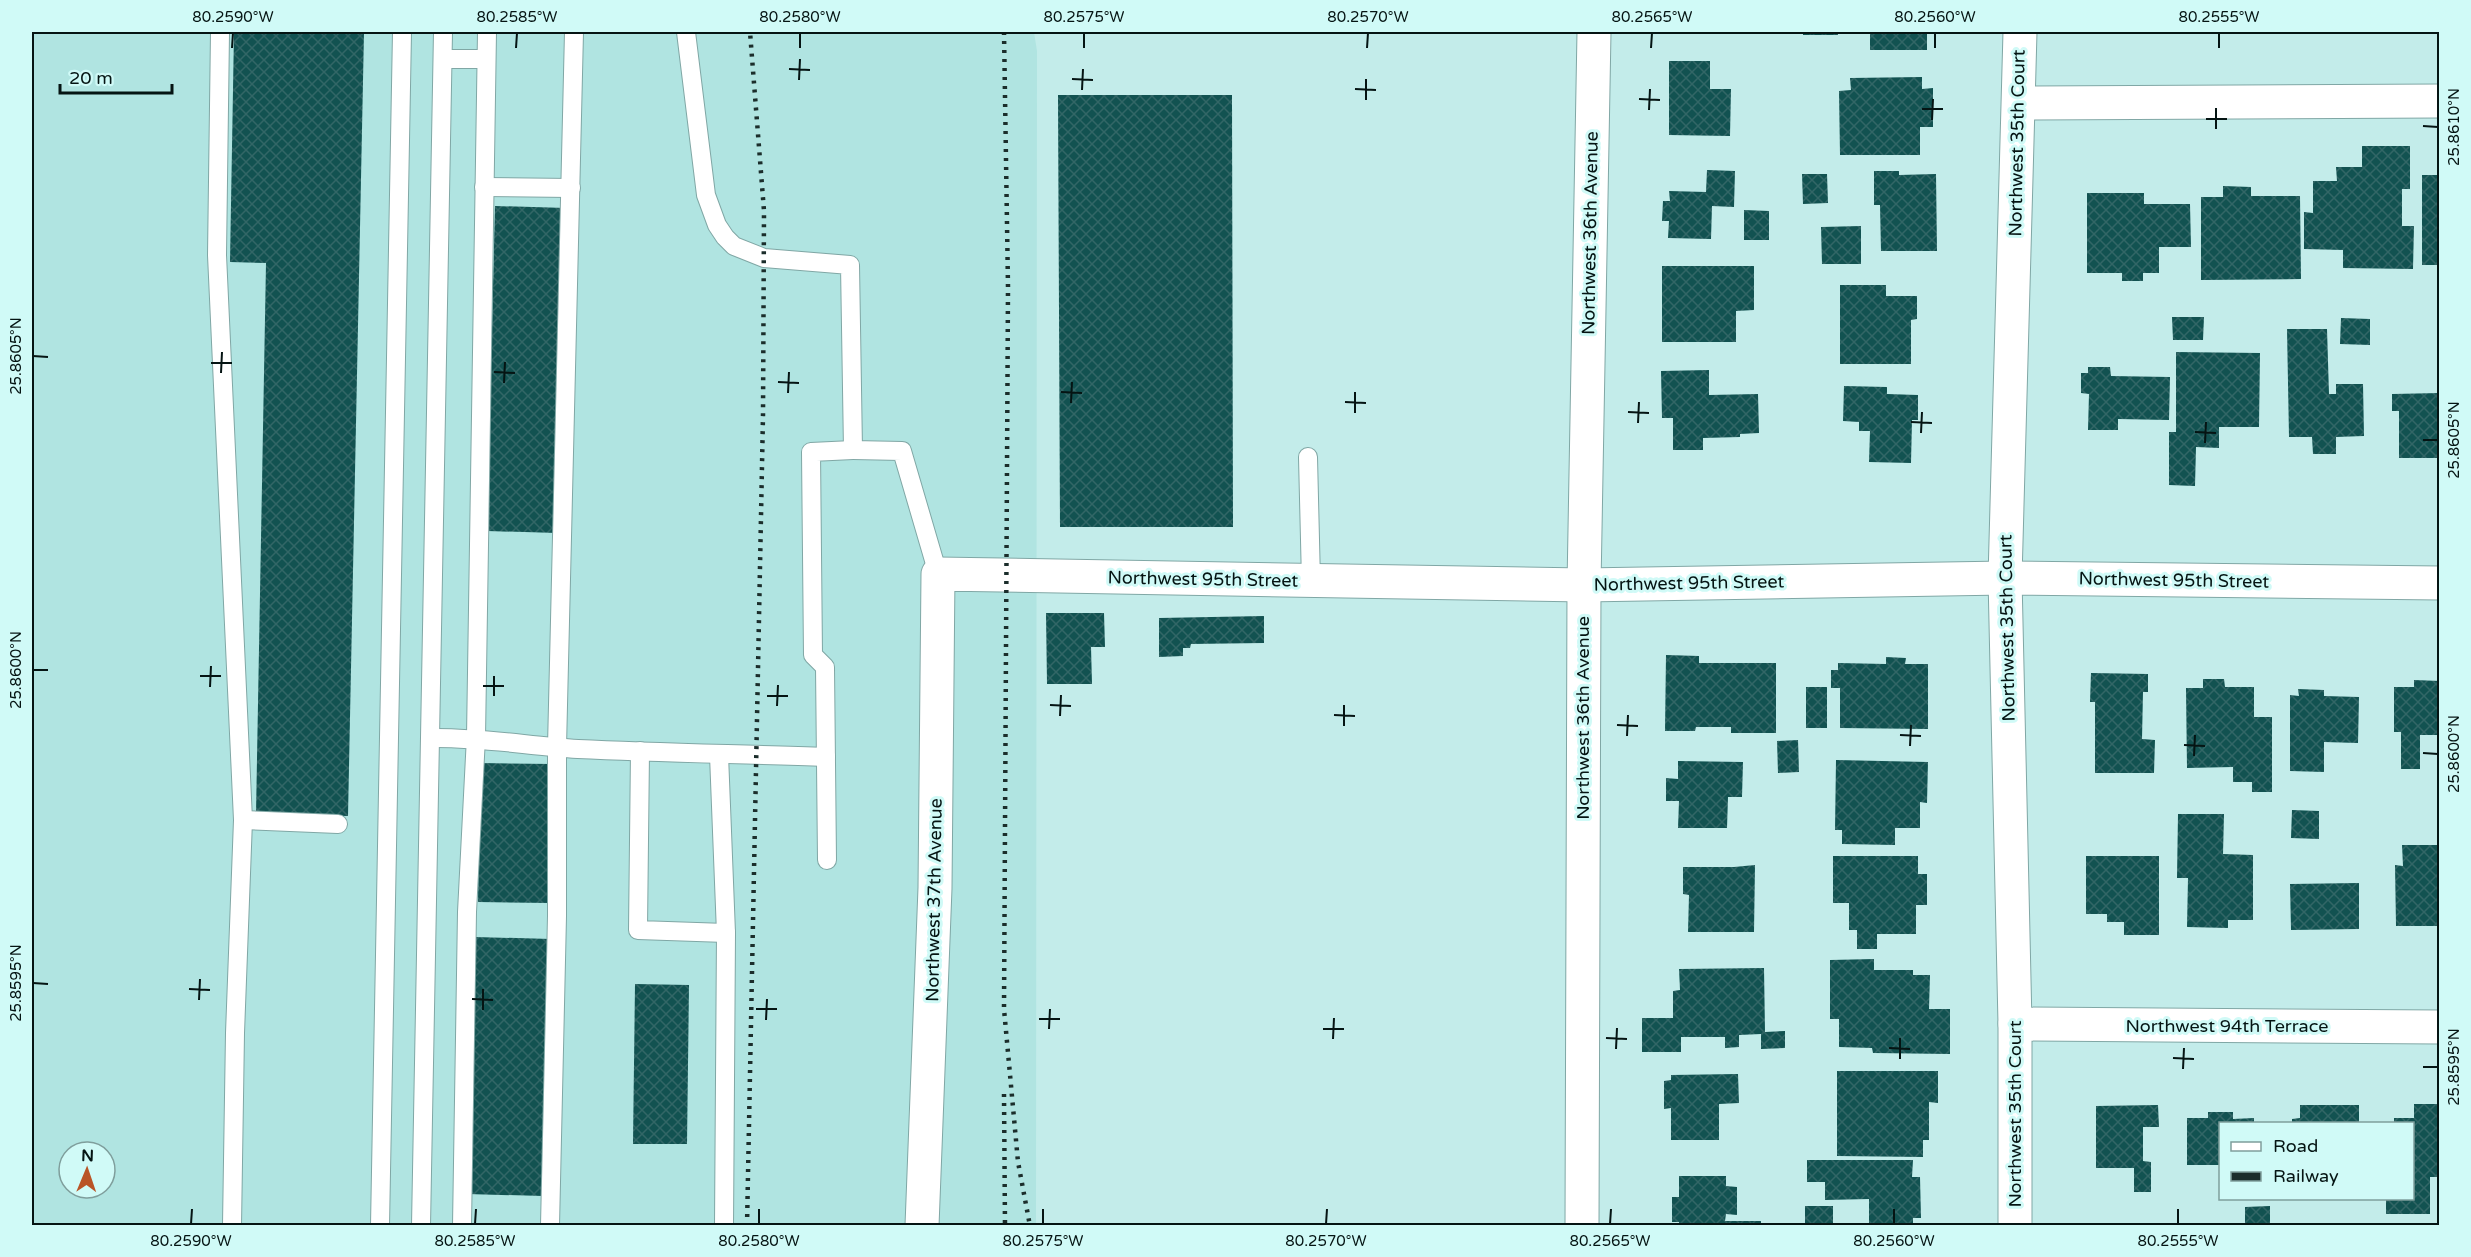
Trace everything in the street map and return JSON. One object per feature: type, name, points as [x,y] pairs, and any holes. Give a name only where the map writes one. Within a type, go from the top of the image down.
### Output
[{"type":"street","name":"Northwest 36th Avenue","points":[[1582,1226],[1584,585],[1594,32]]},
{"type":"street","name":"Northwest 35th Court","points":[[2016,1226],[2015,1024],[2005,578],[2020,32]]},
{"type":"street","points":[[2019,103],[2439,101]]},
{"type":"street","name":"Northwest 95th Street","points":[[938,574],[1584,585],[2005,578],[2439,583]]},
{"type":"street","name":"Northwest 37th Avenue","points":[[922,1226],[935,899],[938,574]]},
{"type":"street","name":"Northwest 94th Terrace","points":[[2015,1024],[2439,1027]]},
{"type":"lane","points":[[220,32],[216,246],[243,820],[235,1033],[232,1226]]},
{"type":"lane","points":[[380,1226],[402,32]]},
{"type":"lane","points":[[421,1226],[443,32]]},
{"type":"lane","points":[[462,1226],[467,912],[476,737],[487,32]]},
{"type":"lane","points":[[550,1226],[557,916],[557,747],[574,32]]},
{"type":"lane","points":[[686,32],[706,195],[717,225],[725,237],[734,246],[764,258],[850,265],[853,450]]},
{"type":"lane","points":[[443,59],[486,58]]},
{"type":"lane","points":[[484,187],[571,188]]},
{"type":"lane","points":[[827,860],[825,668],[813,655],[811,452],[902,451],[938,574]]},
{"type":"lane","points":[[1308,457],[1311,581]]},
{"type":"lane","points":[[431,738],[476,737],[557,747],[719,755],[826,757]]},
{"type":"lane","points":[[640,751],[638,930],[726,933]]},
{"type":"lane","points":[[719,755],[726,933],[724,1226]]},
{"type":"lane","points":[[243,820],[338,824]]},
{"type":"shaded area","points":[[32,32],[1034,32],[1037,51],[1036,1225],[32,1225]]},
{"type":"building","points":[[234,32],[364,32],[348,816],[256,814],[266,263],[230,262]]},
{"type":"building","points":[[1803,32],[1838,32],[1838,35],[1803,35]]},
{"type":"building","points":[[1870,32],[1927,32],[1927,50],[1870,50]]},
{"type":"building","points":[[1669,61],[1710,61],[1710,89],[1731,89],[1730,136],[1669,135]]},
{"type":"building","points":[[1922,77],[1922,89],[1933,88],[1933,127],[1920,127],[1920,155],[1840,155],[1839,91],[1851,90],[1850,78]]},
{"type":"building","points":[[1058,95],[1232,95],[1233,527],[1060,527]]},
{"type":"building","points":[[2362,146],[2410,146],[2410,189],[2402,189],[2402,226],[2414,226],[2413,269],[2343,268],[2343,250],[2304,249],[2304,212],[2313,213],[2313,181],[2337,181],[2336,167],[2362,167]]},
{"type":"building","points":[[1707,170],[1735,171],[1734,207],[1712,206],[1711,239],[1668,238],[1669,221],[1662,221],[1663,201],[1670,201],[1669,191],[1706,192]]},
{"type":"building","points":[[1874,171],[1899,171],[1899,175],[1936,174],[1937,251],[1881,251],[1880,205],[1874,205]]},
{"type":"building","points":[[1802,174],[1827,174],[1828,203],[1803,204]]},
{"type":"building","points":[[2422,175],[2440,175],[2440,265],[2422,265]]},
{"type":"building","points":[[2223,186],[2251,187],[2251,196],[2300,196],[2301,279],[2201,280],[2201,197],[2223,197]]},
{"type":"building","points":[[2087,193],[2144,193],[2144,204],[2190,204],[2191,247],[2159,247],[2159,273],[2143,273],[2143,281],[2122,281],[2122,273],[2087,273]]},
{"type":"building","points":[[495,206],[566,208],[557,533],[487,531]]},
{"type":"building","points":[[1744,210],[1769,211],[1769,240],[1744,240]]},
{"type":"building","points":[[1861,226],[1861,264],[1822,264],[1821,227]]},
{"type":"building","points":[[1662,266],[1754,266],[1754,310],[1736,311],[1736,342],[1662,342]]},
{"type":"building","points":[[1840,285],[1886,285],[1886,296],[1917,296],[1917,319],[1911,320],[1911,364],[1840,364]]},
{"type":"building","points":[[2172,317],[2204,317],[2203,340],[2173,340]]},
{"type":"building","points":[[2341,318],[2370,319],[2370,345],[2340,344]]},
{"type":"building","points":[[2287,329],[2327,329],[2329,394],[2336,394],[2336,384],[2363,384],[2364,436],[2336,437],[2336,454],[2313,454],[2312,437],[2289,437]]},
{"type":"building","points":[[2176,352],[2260,353],[2259,427],[2219,427],[2219,448],[2196,447],[2195,486],[2169,485],[2169,432],[2176,432]]},
{"type":"building","points":[[2088,367],[2110,367],[2111,376],[2170,377],[2169,420],[2118,419],[2118,430],[2088,430],[2089,394],[2081,393],[2081,373],[2088,373]]},
{"type":"building","points":[[1709,370],[1709,395],[1758,394],[1759,433],[1740,434],[1740,437],[1703,438],[1703,450],[1673,450],[1673,418],[1662,418],[1661,371]]},
{"type":"building","points":[[1844,386],[1887,387],[1887,394],[1918,395],[1918,420],[1912,420],[1911,463],[1869,462],[1870,431],[1859,431],[1859,422],[1843,421]]},
{"type":"building","points":[[2440,393],[2437,458],[2399,458],[2399,411],[2392,411],[2392,394]]},
{"type":"building","points":[[1046,613],[1104,613],[1105,647],[1091,647],[1092,684],[1047,684]]},
{"type":"building","points":[[1264,616],[1264,643],[1191,644],[1190,648],[1183,648],[1183,656],[1159,657],[1159,618]]},
{"type":"building","points":[[1666,655],[1699,656],[1699,663],[1776,663],[1776,733],[1731,733],[1731,727],[1696,727],[1695,731],[1665,731]]},
{"type":"building","points":[[1886,657],[1906,658],[1905,664],[1928,664],[1928,729],[1840,728],[1840,688],[1831,688],[1831,670],[1838,670],[1838,663],[1886,664]]},
{"type":"building","points":[[2091,673],[2148,674],[2148,692],[2143,692],[2142,739],[2155,740],[2154,773],[2095,773],[2095,702],[2090,702]]},
{"type":"building","points":[[2203,679],[2224,679],[2225,687],[2254,687],[2254,717],[2272,717],[2272,792],[2252,792],[2252,782],[2233,782],[2233,767],[2187,768],[2186,688],[2203,688]]},
{"type":"building","points":[[2414,680],[2440,681],[2440,735],[2420,735],[2420,769],[2401,769],[2401,732],[2394,732],[2394,687],[2414,687]]},
{"type":"building","points":[[1806,687],[1827,687],[1827,728],[1806,728]]},
{"type":"building","points":[[2298,689],[2324,690],[2324,696],[2359,697],[2358,743],[2324,742],[2324,772],[2290,771],[2290,695],[2299,696]]},
{"type":"building","points":[[1798,740],[1799,772],[1778,773],[1777,741]]},
{"type":"building","points":[[1836,760],[1928,762],[1927,803],[1920,802],[1920,828],[1895,828],[1895,845],[1842,844],[1842,830],[1835,830]]},
{"type":"building","points":[[1678,761],[1743,762],[1742,797],[1728,797],[1727,828],[1678,828],[1679,801],[1666,801],[1666,778],[1678,779]]},
{"type":"building","points":[[480,763],[552,764],[550,903],[478,902]]},
{"type":"building","points":[[2292,810],[2319,811],[2319,839],[2291,838]]},
{"type":"building","points":[[2178,814],[2224,814],[2223,854],[2253,855],[2253,920],[2228,920],[2228,928],[2187,927],[2188,878],[2177,878]]},
{"type":"building","points":[[2402,845],[2440,845],[2440,920],[2437,920],[2438,926],[2396,926],[2395,865],[2403,866]]},
{"type":"building","points":[[1833,856],[1918,856],[1918,874],[1927,874],[1927,905],[1916,905],[1916,934],[1877,934],[1877,949],[1857,949],[1857,930],[1849,930],[1849,903],[1833,903]]},
{"type":"building","points":[[2086,856],[2159,856],[2159,935],[2124,935],[2124,922],[2107,922],[2107,914],[2086,914]]},
{"type":"building","points":[[1755,865],[1754,932],[1688,932],[1689,895],[1683,894],[1683,867]]},
{"type":"building","points":[[2359,883],[2359,929],[2291,930],[2290,884]]},
{"type":"building","points":[[475,937],[551,939],[543,1196],[467,1194]]},
{"type":"building","points":[[1874,959],[1874,970],[1913,970],[1913,975],[1930,975],[1929,1009],[1950,1009],[1950,1054],[1873,1053],[1872,1048],[1839,1047],[1839,1019],[1830,1019],[1830,960]]},
{"type":"building","points":[[1764,968],[1765,1032],[1785,1031],[1785,1048],[1761,1049],[1761,1034],[1739,1035],[1739,1047],[1725,1048],[1725,1037],[1681,1037],[1681,1052],[1642,1052],[1642,1018],[1673,1018],[1673,991],[1680,990],[1679,969]]},
{"type":"building","points":[[635,984],[689,985],[687,1144],[633,1144]]},
{"type":"building","points":[[1837,1071],[1938,1071],[1938,1103],[1929,1102],[1929,1140],[1923,1140],[1923,1157],[1837,1156]]},
{"type":"building","points":[[1738,1074],[1739,1103],[1719,1104],[1719,1140],[1671,1140],[1671,1108],[1664,1109],[1664,1081],[1671,1080],[1671,1075]]},
{"type":"building","points":[[2414,1104],[2440,1104],[2440,1177],[2430,1177],[2430,1214],[2386,1214],[2386,1200],[2414,1200],[2414,1122],[2394,1122],[2394,1118],[2414,1118]]},
{"type":"building","points":[[2158,1105],[2159,1127],[2143,1127],[2143,1161],[2151,1162],[2151,1192],[2134,1192],[2134,1168],[2096,1168],[2096,1106]]},
{"type":"building","points":[[2300,1105],[2359,1105],[2359,1122],[2292,1122],[2292,1119],[2300,1118]]},
{"type":"building","points":[[2208,1112],[2233,1112],[2233,1119],[2254,1118],[2254,1122],[2219,1122],[2219,1165],[2187,1165],[2187,1118],[2208,1118]]},
{"type":"building","points":[[1807,1160],[1913,1160],[1912,1177],[1920,1177],[1921,1218],[1913,1218],[1913,1226],[1869,1226],[1869,1199],[1825,1200],[1825,1182],[1807,1182]]},
{"type":"building","points":[[1679,1176],[1726,1176],[1726,1186],[1737,1187],[1737,1215],[1726,1214],[1725,1221],[1761,1221],[1761,1226],[1679,1226],[1679,1222],[1672,1222],[1672,1197],[1679,1197]]},
{"type":"building","points":[[1805,1206],[1833,1206],[1833,1226],[1805,1226]]},
{"type":"building","points":[[2270,1206],[2270,1226],[2245,1226],[2245,1207]]},
{"type":"railway","points":[[747,1226],[763,415],[764,211],[750,32]]},
{"type":"railway","points":[[1004,32],[1008,287],[1004,1009],[1018,1162],[1030,1226]]},
{"type":"railway","points":[[1004,1094],[1005,1226]]}]
